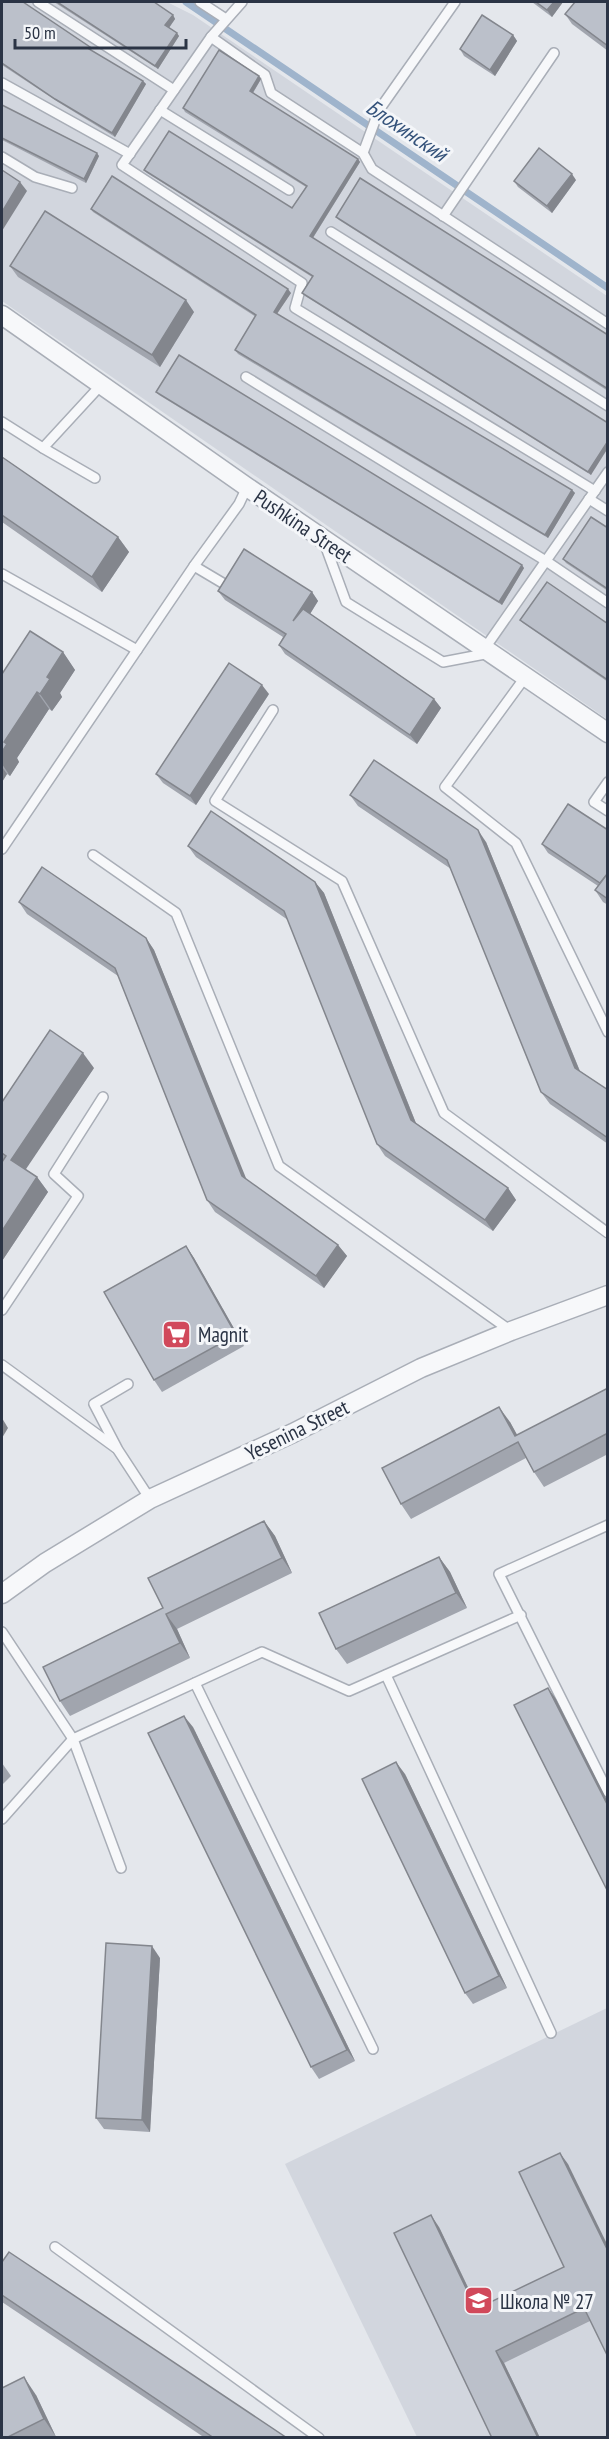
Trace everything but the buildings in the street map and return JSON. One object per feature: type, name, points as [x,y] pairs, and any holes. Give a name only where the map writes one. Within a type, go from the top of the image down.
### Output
[{"type":"street","name":"Pushkina Street","points":[[2,315],[247,488],[608,733]]},
{"type":"street","name":"Yesenina Street","points":[[2,1593],[45,1563],[150,1499],[293,1433],[421,1368],[511,1330],[608,1295]]},
{"type":"lane","points":[[38,2],[174,90]]},
{"type":"lane","points":[[200,2],[226,20]]},
{"type":"lane","points":[[242,2],[212,35],[122,165],[302,283],[294,309],[592,495],[608,512]]},
{"type":"lane","points":[[363,153],[379,110],[455,2]]},
{"type":"lane","points":[[212,35],[266,75],[271,93],[363,153],[372,169],[608,324]]},
{"type":"lane","points":[[443,216],[554,53]]},
{"type":"lane","points":[[2,83],[130,154]]},
{"type":"lane","points":[[160,110],[289,190]]},
{"type":"lane","points":[[2,157],[35,177],[72,188]]},
{"type":"lane","points":[[331,232],[608,406]]},
{"type":"lane","points":[[246,376],[546,561],[608,603]]},
{"type":"lane","points":[[43,448],[101,385]]},
{"type":"lane","points":[[2,422],[96,478]]},
{"type":"lane","points":[[323,538],[346,602],[443,662],[489,651],[546,561],[608,472]]},
{"type":"lane","points":[[2,849],[194,566],[239,504],[247,488]]},
{"type":"lane","points":[[194,566],[226,585]]},
{"type":"lane","points":[[2,574],[137,650]]},
{"type":"lane","points":[[526,676],[445,788],[516,843],[608,1032]]},
{"type":"lane","points":[[273,710],[215,801],[342,881],[444,1113],[608,1233]]},
{"type":"lane","points":[[608,782],[594,802],[608,812]]},
{"type":"lane","points":[[93,855],[176,913],[279,1166],[511,1330]]},
{"type":"lane","points":[[2,1310],[78,1197],[54,1174],[103,1097]]},
{"type":"lane","points":[[2,1365],[118,1450]]},
{"type":"lane","points":[[128,1384],[94,1404],[118,1450],[150,1499]]},
{"type":"lane","points":[[608,1525],[499,1574],[608,1792]]},
{"type":"lane","points":[[2,1819],[73,1739],[262,1652],[349,1692],[521,1615]]},
{"type":"lane","points":[[2,1632],[73,1739],[121,1868]]},
{"type":"lane","points":[[386,1675],[551,2033]]},
{"type":"lane","points":[[195,1683],[373,2049]]},
{"type":"lane","points":[[55,2247],[319,2438]]},
{"type":"shaded area","points":[[2,2],[167,2],[193,15],[607,296],[607,719],[2,301]]},
{"type":"shaded area","name":"Школа № 27","points":[[607,2008],[607,2437],[417,2437],[285,2164]]},
{"type":"waterway","name":"Блохинский","points":[[186,2],[608,288]]},
{"type":"place","name":"Magnit","points":[[177,1334]]},
{"type":"place","name":"Школа № 27","points":[[479,2301]]}]
